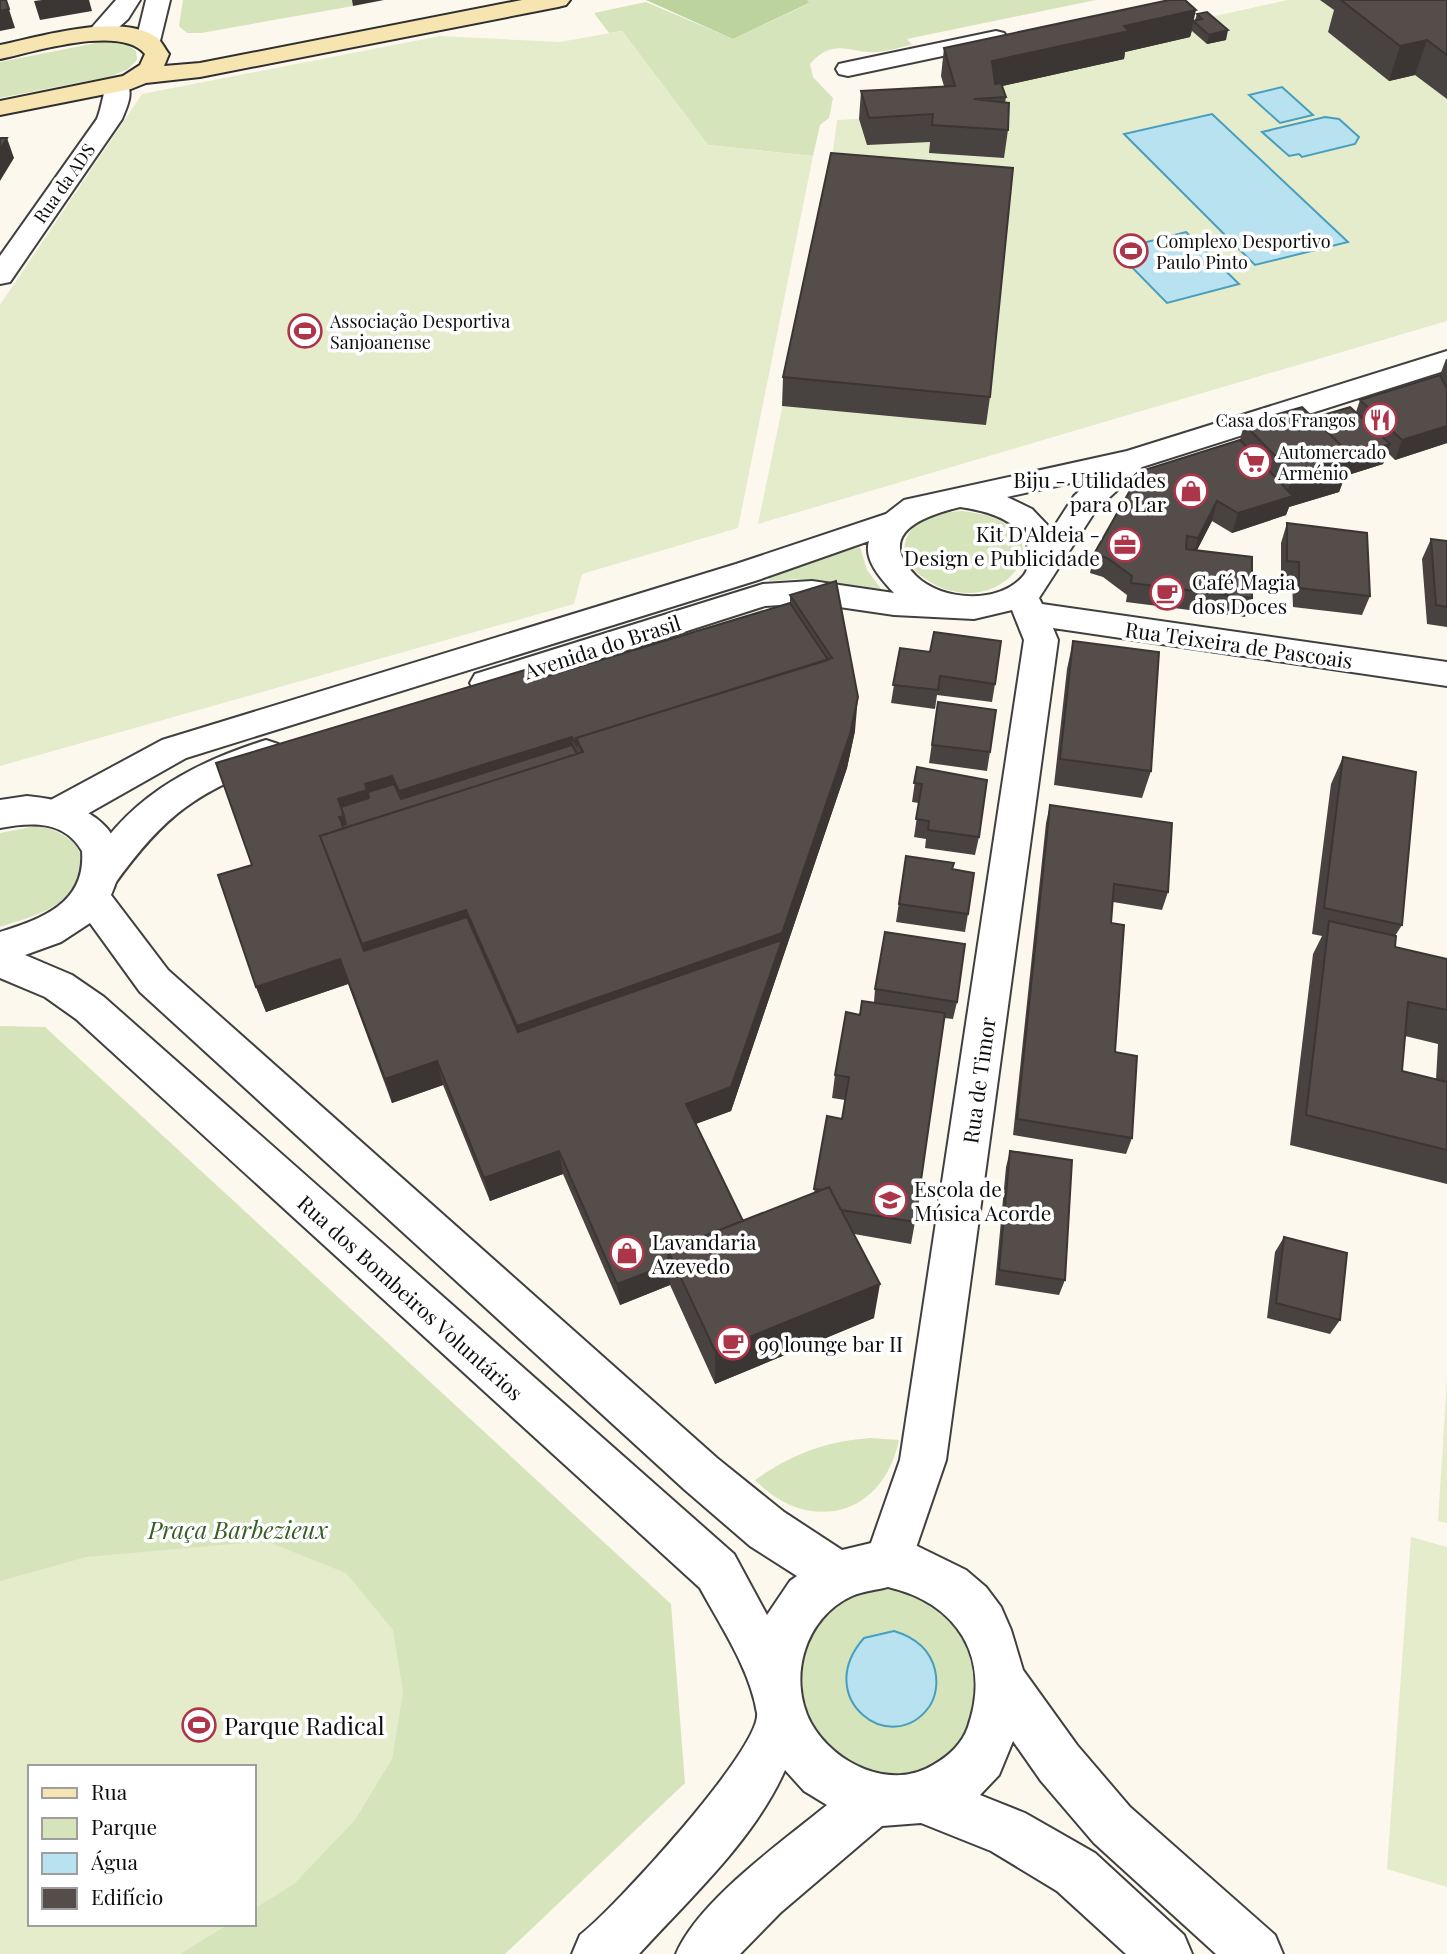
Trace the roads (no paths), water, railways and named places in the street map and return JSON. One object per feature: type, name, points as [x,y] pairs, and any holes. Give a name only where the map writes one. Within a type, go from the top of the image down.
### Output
[{"type":"main road","points":[[0,52],[99,33],[127,34],[153,48],[199,54],[476,0]]},
{"type":"main road","points":[[0,108],[117,86],[142,76],[200,70],[558,0]]},
{"type":"main road","points":[[142,76],[156,61],[153,48]]},
{"type":"street","points":[[99,33],[120,14],[128,0]]},
{"type":"street","points":[[153,48],[158,0]]},
{"type":"street","points":[[848,69],[1018,33]]},
{"type":"street","name":"Rua da ADS","points":[[0,276],[109,119],[117,102],[117,86]]},
{"type":"street","name":"Avenida do Brasil","points":[[946,605],[926,599],[894,577],[886,563],[882,549],[885,534],[893,522],[911,508],[934,500],[960,498],[1132,460],[1447,360]]},
{"type":"street","name":"Avenida do Brasil","points":[[0,947],[49,930],[73,915],[96,886],[131,832],[172,793],[195,779],[261,754],[763,595],[796,590],[833,592],[888,604],[973,608],[1027,604],[1047,562],[1085,503],[1132,460]]},
{"type":"street","name":"Avenida do Brasil","points":[[960,498],[987,501],[1023,517],[1044,543],[1047,562]]},
{"type":"street","name":"Avenida do Brasil","points":[[60,812],[174,748],[747,572],[893,522]]},
{"type":"street","name":"Rua Teixeira de Pascoais","points":[[1027,604],[1447,674]]},
{"type":"street","name":"Rua de Timor","points":[[888,1563],[923,1460],[1041,640],[1027,604]]},
{"type":"street","points":[[0,814],[34,809],[60,812],[80,821],[95,836],[103,854],[96,886],[154,981],[701,1474],[767,1530],[835,1574]]},
{"type":"street","name":"Rua dos Bombeiros Voluntários","points":[[0,961],[43,976],[68,989],[717,1572],[779,1698],[796,1745],[817,1770],[843,1789],[898,1799],[1007,1831],[1076,1872],[1165,1954]]},
{"type":"street","points":[[599,1954],[676,1874],[757,1774],[779,1698],[778,1646],[790,1617],[810,1592],[835,1574],[861,1565],[888,1563],[922,1570],[952,1588],[969,1605],[995,1645],[1002,1682],[999,1718],[983,1754],[956,1782],[898,1799],[761,1894],[703,1954]]},
{"type":"street","points":[[1002,1682],[1059,1763],[1112,1825],[1256,1954]]},
{"type":"water","points":[[1282,87],[1313,115],[1280,123],[1249,95]]},
{"type":"water","points":[[1212,114],[1348,242],[1255,265],[1124,134]]},
{"type":"water","points":[[1325,117],[1339,119],[1359,137],[1355,144],[1302,157],[1299,154],[1289,156],[1262,132]]},
{"type":"water","points":[[1186,232],[1239,284],[1167,303],[1115,250]]},
{"type":"water","points":[[894,1631],[914,1640],[925,1650],[933,1663],[936,1680],[935,1694],[929,1707],[913,1721],[895,1727],[878,1724],[862,1714],[851,1700],[846,1681],[850,1660],[864,1638]]},
{"type":"place","name":"Complexo Desportivo Paulo Pinto","points":[[1131,251]]},
{"type":"place","name":"Associação Desportiva Sanjoanense","points":[[305,331]]},
{"type":"place","name":"Casa dos Frangos","points":[[1380,420]]},
{"type":"place","name":"Automercado Arménio","points":[[1254,462]]},
{"type":"place","name":"Biju - Utilidades para o Lar","points":[[1191,491]]},
{"type":"place","name":"Kit D'Aldeia - Design e Publicidade","points":[[1125,545]]},
{"type":"place","name":"Café Magia dos Doces","points":[[1167,593]]},
{"type":"place","name":"Escola de Música Acorde","points":[[890,1200]]},
{"type":"place","name":"Lavandaria Azevedo","points":[[627,1253]]},
{"type":"place","name":"99 lounge bar II","points":[[733,1343]]},
{"type":"place","name":"Parque Radical","points":[[199,1725]]},
{"type":"park label","name":"Praça Barbezieux","points":[[238,1529]]}]
